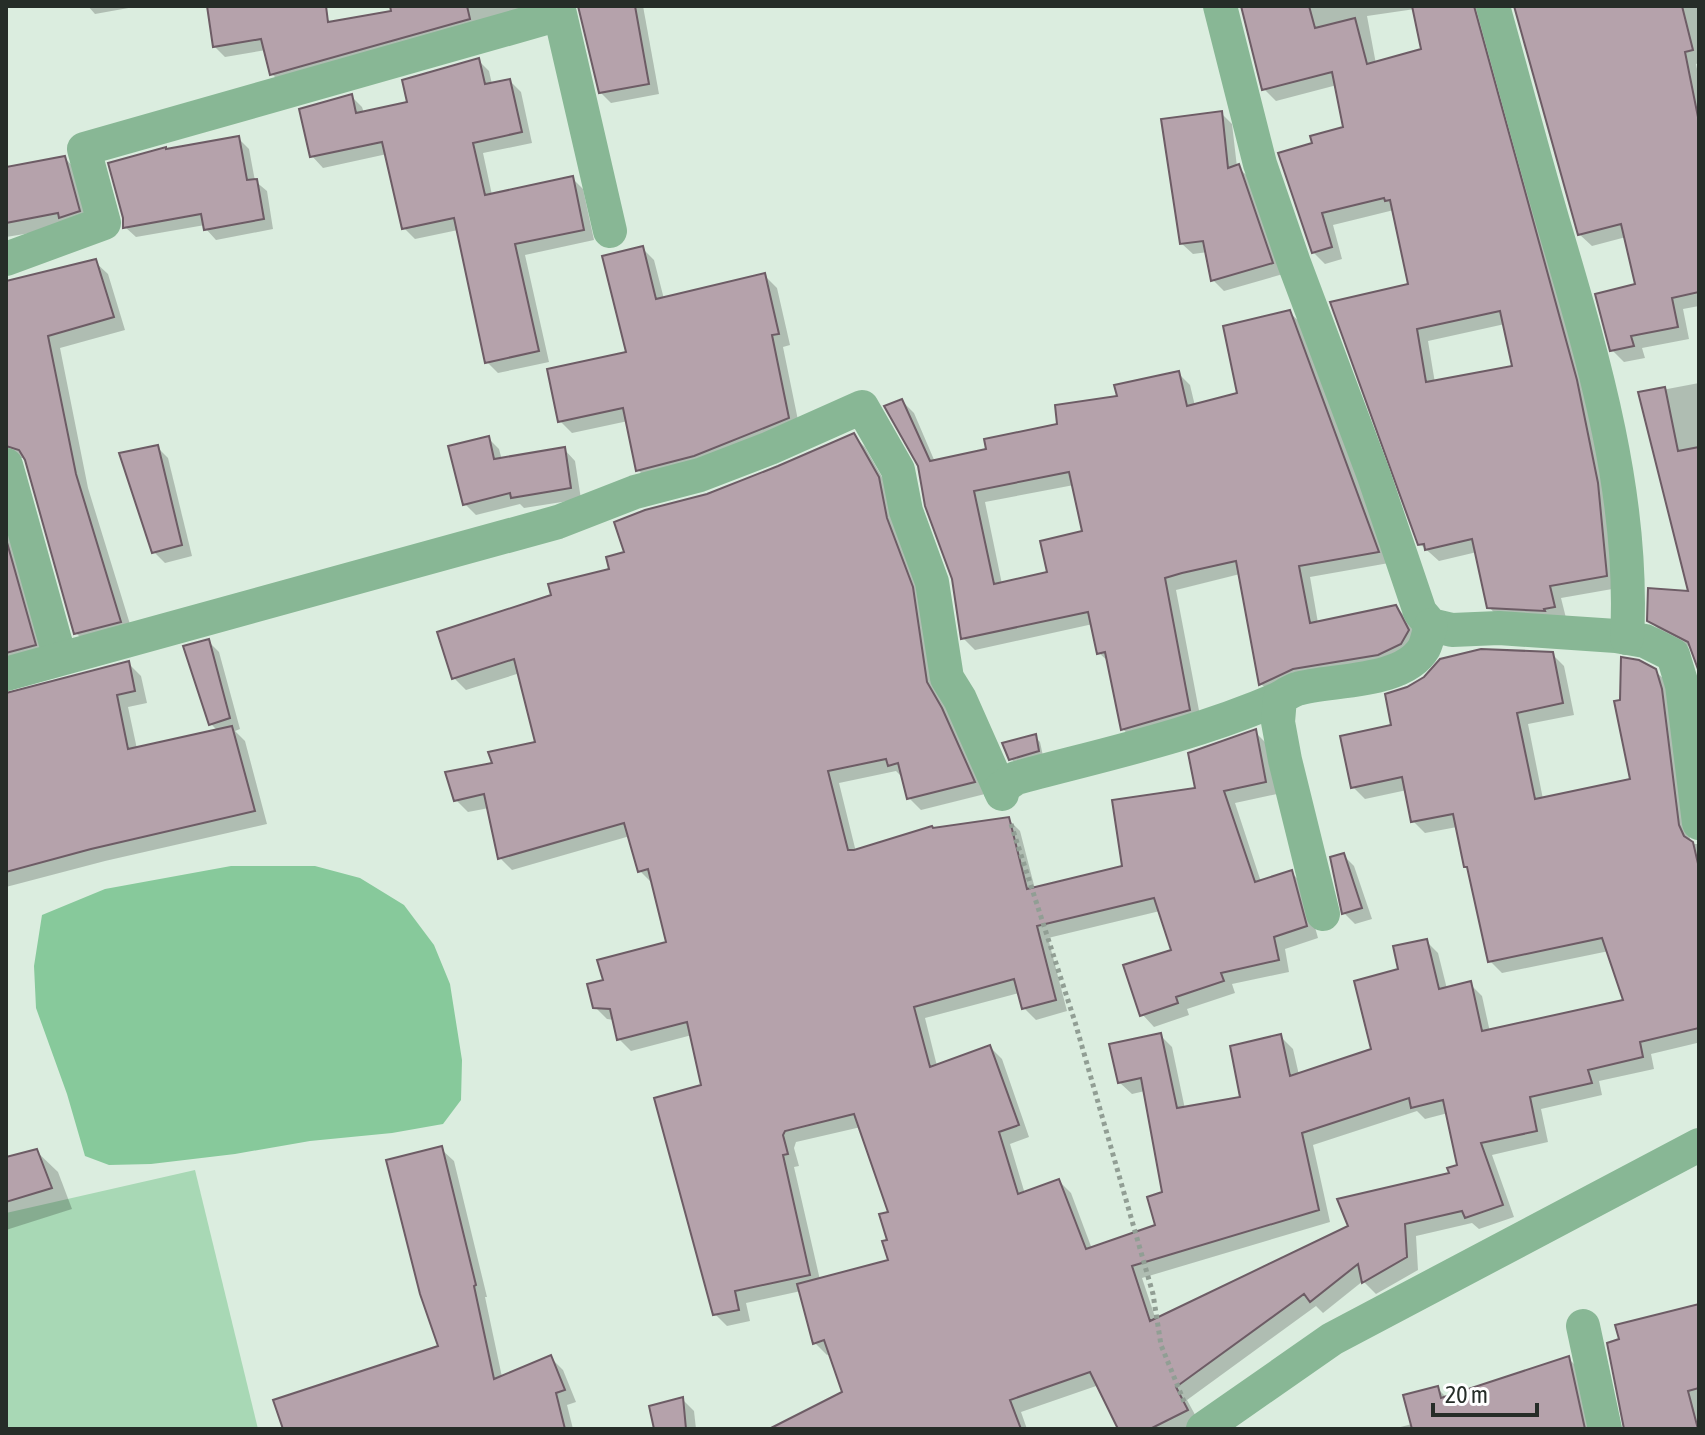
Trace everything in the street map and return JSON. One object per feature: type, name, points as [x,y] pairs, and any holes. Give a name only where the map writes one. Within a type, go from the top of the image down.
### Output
[{"type":"street","points":[[1220,6],[1260,164],[1364,446],[1420,612],[1431,625],[1452,630],[1499,628],[1627,638],[1645,641],[1673,655],[1682,685],[1699,823]]},
{"type":"street","points":[[1493,6],[1582,320],[1611,441],[1630,586],[1627,638]]},
{"type":"street","points":[[6,259],[104,223],[84,149],[560,14],[610,231]]},
{"type":"street","points":[[6,674],[544,526],[635,492],[700,475],[862,407],[898,470],[906,511],[932,582],[947,678],[960,699],[1001,792],[1016,778],[1178,737],[1235,718],[1297,689],[1341,684],[1387,672],[1409,663],[1423,649],[1431,625]]},
{"type":"street","points":[[6,465],[60,658]]},
{"type":"street","points":[[1280,698],[1278,722],[1285,760],[1323,914]]},
{"type":"street","points":[[1197,1422],[1332,1339],[1699,1145]]},
{"type":"street","points":[[1583,1326],[1605,1429]]},
{"type":"path","points":[[1001,792],[1075,1022],[1153,1294],[1161,1345],[1197,1422]]},
{"type":"shaded area","points":[[231,866],[315,866],[360,878],[404,905],[434,945],[450,984],[462,1060],[461,1100],[443,1124],[151,1164],[109,1165],[85,1156],[36,1008],[34,966],[42,915],[105,889]]},
{"type":"shaded area","points":[[195,1170],[258,1429],[6,1429],[6,1213]]},
{"type":"building","points":[[207,6],[326,6],[328,22],[391,11],[390,6],[467,6],[470,19],[270,75],[261,39],[213,47]]},
{"type":"building","points":[[578,6],[635,6],[649,84],[599,93]]},
{"type":"building","points":[[1241,6],[1309,6],[1315,28],[1355,18],[1367,64],[1421,49],[1412,6],[1474,6],[1577,380],[1598,483],[1607,576],[1550,586],[1555,607],[1545,611],[1487,608],[1472,539],[1425,550],[1424,544],[1418,545],[1330,302],[1408,284],[1390,200],[1385,201],[1384,198],[1322,213],[1332,247],[1312,253],[1278,153],[1312,143],[1310,136],[1343,127],[1332,72],[1262,90]],"holes":[[[1500,311],[1512,366],[1426,382],[1417,329]]]},
{"type":"building","points":[[1514,6],[1682,6],[1693,50],[1685,52],[1699,122],[1699,292],[1672,298],[1678,327],[1631,336],[1634,346],[1610,351],[1595,294],[1635,284],[1621,224],[1578,235]]},
{"type":"building","points":[[479,58],[485,84],[510,79],[522,132],[473,143],[485,195],[573,176],[584,230],[515,244],[539,351],[485,363],[454,218],[402,229],[382,142],[310,157],[299,109],[352,94],[356,113],[407,102],[402,80]]},
{"type":"building","points":[[1222,111],[1228,168],[1239,164],[1273,263],[1211,281],[1203,241],[1180,244],[1161,119]]},
{"type":"building","points":[[239,136],[247,180],[257,179],[264,219],[204,230],[201,214],[123,228],[108,163],[166,147]]},
{"type":"building","points":[[65,156],[80,211],[59,218],[58,213],[6,223],[6,167]]},
{"type":"building","points":[[643,246],[656,299],[765,273],[779,334],[772,335],[789,418],[694,456],[636,471],[623,408],[558,422],[547,369],[626,352],[602,256]]},
{"type":"building","points":[[96,259],[114,317],[48,336],[76,474],[121,622],[74,634],[25,460],[19,450],[6,446],[6,281]]},
{"type":"building","points":[[1290,310],[1379,552],[1299,566],[1310,623],[1396,605],[1409,630],[1401,644],[1378,655],[1293,669],[1259,685],[1236,561],[1165,578],[1190,710],[1121,730],[1105,652],[1097,654],[1088,612],[961,639],[952,579],[925,506],[918,466],[884,406],[902,399],[930,461],[986,449],[984,439],[1057,424],[1055,405],[1117,396],[1114,385],[1179,371],[1187,406],[1237,393],[1223,326]],"holes":[[[1069,472],[1082,531],[1040,541],[1047,572],[994,584],[974,491]]]},
{"type":"building","points":[[1665,387],[1678,451],[1699,447],[1699,672],[1688,642],[1647,621],[1648,588],[1688,591],[1638,392]]},
{"type":"building","points":[[854,433],[879,477],[887,518],[913,587],[927,682],[975,782],[907,799],[898,763],[888,766],[886,759],[828,771],[848,850],[932,826],[1009,817],[1027,889],[1122,866],[1112,800],[1195,788],[1188,753],[1256,729],[1266,782],[1224,791],[1255,882],[1292,870],[1307,926],[1274,937],[1279,960],[1221,973],[1224,981],[1176,997],[1178,1003],[1140,1016],[1123,965],[1171,950],[1154,898],[1037,926],[1056,1000],[1022,1009],[1014,979],[914,1007],[930,1067],[990,1045],[1019,1125],[999,1132],[1018,1194],[1059,1179],[1086,1249],[1155,1225],[1147,1197],[1162,1192],[1141,1078],[1118,1083],[1109,1044],[1161,1033],[1177,1108],[1240,1097],[1230,1046],[1281,1034],[1290,1076],[1371,1049],[1354,981],[1398,969],[1393,946],[1427,939],[1439,989],[1471,981],[1482,1031],[1623,1000],[1602,938],[1488,962],[1453,814],[1411,822],[1402,777],[1351,788],[1340,736],[1391,725],[1385,694],[1424,677],[1440,659],[1481,649],[1553,652],[1563,703],[1517,713],[1535,799],[1630,779],[1614,701],[1620,700],[1621,657],[1639,660],[1656,669],[1662,689],[1679,825],[1684,836],[1693,842],[1699,868],[1699,1028],[1640,1042],[1643,1057],[1588,1070],[1592,1083],[1530,1097],[1537,1131],[1481,1143],[1503,1205],[1465,1218],[1462,1211],[1405,1224],[1407,1257],[1362,1283],[1358,1264],[1310,1302],[1304,1294],[1176,1387],[1188,1410],[1150,1429],[1118,1429],[1090,1372],[1010,1400],[1021,1429],[769,1429],[842,1392],[824,1340],[813,1344],[797,1284],[888,1260],[882,1241],[887,1240],[879,1214],[888,1212],[854,1114],[785,1131],[783,1135],[788,1154],[783,1155],[810,1275],[735,1291],[739,1310],[713,1315],[654,1098],[701,1085],[687,1022],[617,1040],[610,1009],[593,1008],[587,984],[603,980],[597,960],[666,942],[648,869],[638,872],[624,823],[498,859],[484,794],[454,801],[445,772],[492,763],[488,752],[535,742],[514,659],[452,679],[437,632],[551,595],[548,584],[609,569],[606,557],[624,552],[614,522],[645,510],[707,494]],"holes":[[[1409,1098],[1411,1108],[1443,1100],[1457,1165],[1447,1168],[1449,1173],[1337,1199],[1348,1226],[1150,1321],[1132,1266],[1319,1210],[1302,1133]]]},
{"type":"building","points":[[489,436],[494,459],[565,447],[571,488],[511,498],[510,493],[463,505],[448,446]]},
{"type":"building","points":[[158,445],[182,545],[152,553],[119,453]]},
{"type":"building","points":[[6,539],[36,645],[6,653]]},
{"type":"building","points":[[209,639],[230,718],[209,725],[183,646]]},
{"type":"building","points":[[129,661],[135,691],[117,695],[128,749],[232,726],[255,811],[6,872],[6,693]]},
{"type":"building","points":[[1036,734],[1039,751],[1009,760],[1002,743]]},
{"type":"building","points":[[1344,853],[1362,908],[1342,914],[1330,857]]},
{"type":"building","points":[[442,1146],[476,1285],[494,1379],[551,1355],[565,1390],[556,1393],[565,1429],[283,1429],[273,1400],[438,1346],[420,1294],[386,1160]]},
{"type":"building","points":[[37,1149],[52,1188],[6,1202],[6,1157]]},
{"type":"building","points":[[1699,1304],[1699,1388],[1688,1391],[1698,1429],[1624,1429],[1607,1343],[1619,1339],[1615,1325]]},
{"type":"building","points":[[1569,1356],[1585,1429],[1412,1429],[1403,1395],[1438,1386],[1441,1398]]},
{"type":"building","points":[[683,1397],[686,1429],[654,1429],[649,1406]]}]
